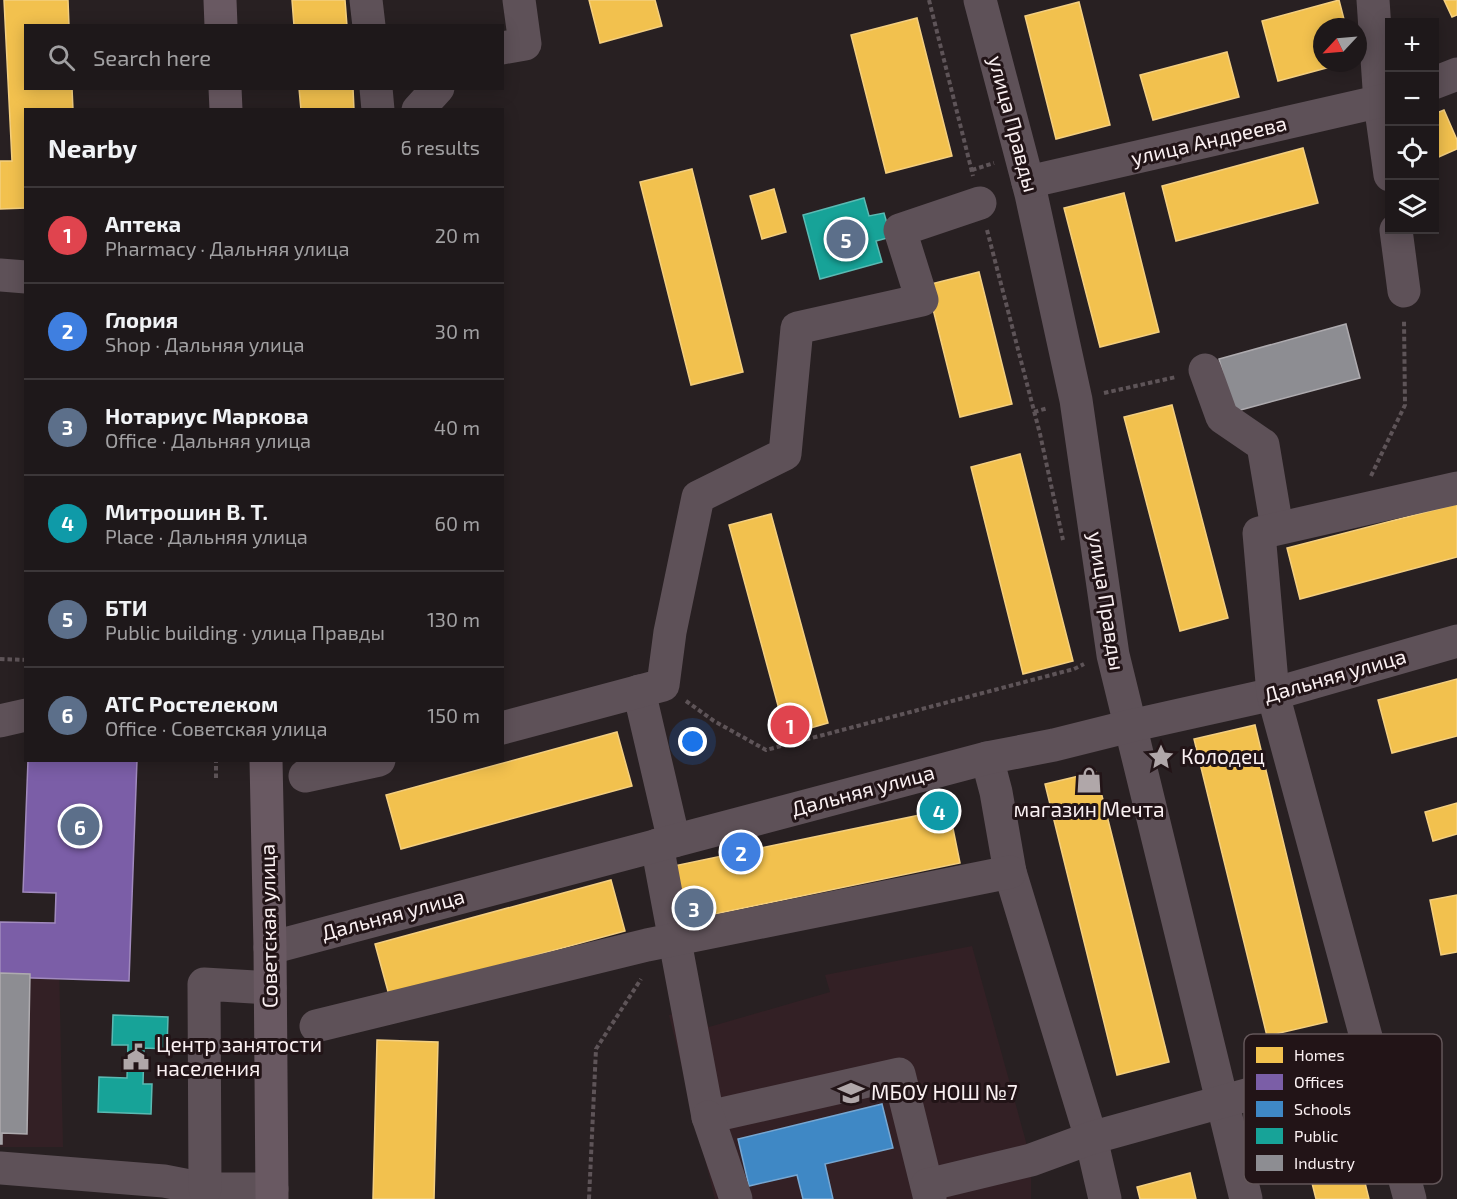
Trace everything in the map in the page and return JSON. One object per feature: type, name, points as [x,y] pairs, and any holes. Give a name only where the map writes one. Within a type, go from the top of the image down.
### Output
[{"type":"main road","points":[[219,0],[221,24]]},
{"type":"main road","points":[[225,90],[226,108]]},
{"type":"main road","name":"Советская улица","points":[[266,762],[272,1194]]},
{"type":"street","points":[[366,0],[369,24]]},
{"type":"street","points":[[504,48],[525,44],[519,0]]},
{"type":"street","name":"улица Правды","points":[[980,0],[1028,182],[1076,400],[1113,655],[1246,1199]]},
{"type":"street","points":[[1373,0],[1385,101]]},
{"type":"street","points":[[1439,80],[1457,74]]},
{"type":"street","points":[[376,90],[378,108]]},
{"type":"street","points":[[420,108],[436,90]]},
{"type":"street","name":"улица Андреева","points":[[1028,182],[1385,101]]},
{"type":"street","points":[[736,1199],[708,1117],[687,1010],[662,942],[666,843],[651,688],[670,632],[698,497],[785,454],[797,328],[922,300],[900,230],[980,204]]},
{"type":"street","points":[[1397,234],[1404,291]]},
{"type":"street","points":[[0,275],[24,277]]},
{"type":"street","points":[[1205,370],[1222,417],[1263,445],[1277,528]]},
{"type":"street","points":[[1365,1034],[1273,694],[1259,533],[1457,488]]},
{"type":"street","name":"Дальняя улица","points":[[270,948],[987,758],[1054,745],[1273,694],[1457,641]]},
{"type":"street","points":[[504,727],[651,688]]},
{"type":"street","points":[[0,722],[24,716]]},
{"type":"street","points":[[987,758],[1010,872],[1091,1138],[1105,1199]]},
{"type":"street","points":[[305,776],[370,762]]},
{"type":"street","points":[[316,1026],[662,942],[1010,872]]},
{"type":"street","points":[[206,1189],[204,984],[270,988]]},
{"type":"street","points":[[708,1117],[899,1074],[928,1192],[1031,1160],[1091,1138],[1244,1097]]},
{"type":"street","points":[[0,1168],[164,1181],[206,1189],[272,1194]]},
{"type":"street","points":[[1406,1184],[1410,1199]]},
{"type":"path","points":[[929,0],[1034,412],[1065,548]]},
{"type":"path","points":[[1354,512],[1405,405],[1404,291]]},
{"type":"path","points":[[1034,412],[1205,370]]},
{"type":"path","points":[[0,659],[24,660]]},
{"type":"path","points":[[651,688],[766,750],[1074,669]]},
{"type":"path","points":[[216,762],[216,778]]},
{"type":"path","points":[[589,1199],[596,1049],[662,942]]},
{"type":"shaded area","name":"МБОУ НОШ №7","points":[[972,946],[1031,1160],[1031,1199],[715,1199],[669,1015],[698,1006],[709,1027],[830,992],[825,975]]},
{"type":"shaded area","points":[[0,964],[59,964],[63,1147],[0,1147]]},
{"type":"building: Homes","points":[[4,0],[68,0],[69,24],[24,24],[24,90],[72,90],[73,108],[24,108],[24,208],[0,209],[0,161],[12,161]]},
{"type":"building: Homes","points":[[292,0],[345,0],[347,24],[294,24]]},
{"type":"building: Homes","points":[[589,0],[655,0],[662,26],[600,43]]},
{"type":"building: Homes","points":[[1339,0],[1344,18],[1313,18],[1313,72],[1278,81],[1262,21]]},
{"type":"building: Homes","points":[[1444,0],[1457,0],[1457,15],[1452,17]]},
{"type":"building: Homes","points":[[1079,2],[1110,125],[1056,139],[1025,16]]},
{"type":"building: Homes","points":[[917,18],[952,156],[886,173],[851,35]]},
{"type":"building: Homes","points":[[1227,52],[1239,97],[1153,120],[1140,75]]},
{"type":"building: Homes","points":[[299,90],[353,90],[354,108],[301,108]]},
{"type":"building: Homes","points":[[1444,110],[1457,140],[1457,149],[1439,157],[1439,126],[1439,112]]},
{"type":"building: Homes","points":[[1303,148],[1318,203],[1176,241],[1162,186]]},
{"type":"building: Homes","points":[[692,169],[743,372],[691,385],[640,182]]},
{"type":"building: Homes","points":[[774,189],[786,232],[762,239],[750,196]]},
{"type":"building: Homes","points":[[1124,193],[1159,332],[1100,347],[1064,208]]},
{"type":"building: Homes","points":[[979,272],[1012,404],[960,417],[927,285]]},
{"type":"building: Homes","points":[[1172,405],[1228,618],[1180,631],[1124,417]]},
{"type":"building: Homes","points":[[1020,454],[1073,661],[1023,674],[971,467]]},
{"type":"building: Homes","points":[[1457,504],[1457,557],[1300,599],[1287,548]]},
{"type":"building: Homes","points":[[771,514],[828,723],[786,735],[729,525]]},
{"type":"building: Homes","points":[[1457,679],[1457,736],[1392,753],[1378,700]]},
{"type":"building: Homes","points":[[1255,725],[1327,1022],[1267,1034],[1194,739]]},
{"type":"building: Homes","points":[[617,732],[632,786],[401,849],[386,795]]},
{"type":"building: Homes","points":[[1096,772],[1169,1062],[1117,1075],[1045,784]]},
{"type":"building: Homes","points":[[1457,803],[1457,834],[1433,841],[1425,812]]},
{"type":"building: Homes","points":[[949,809],[960,863],[696,918],[692,899],[676,903],[669,867]]},
{"type":"building: Homes","points":[[611,880],[625,931],[389,995],[375,944]]},
{"type":"building: Homes","points":[[1457,895],[1457,952],[1441,955],[1430,900]]},
{"type":"building: Homes","points":[[377,1040],[438,1042],[434,1199],[373,1199]]},
{"type":"building: Homes","points":[[1190,1173],[1196,1199],[1140,1199],[1137,1187]]},
{"type":"building: Homes","points":[[1312,1184],[1365,1184],[1369,1199],[1316,1199]]},
{"type":"building: Offices","points":[[28,762],[137,762],[129,981],[0,977],[0,922],[55,923],[56,893],[23,892]]},
{"type":"building: Schools","points":[[882,1104],[893,1148],[825,1164],[833,1199],[803,1199],[797,1175],[749,1186],[738,1139]]},
{"type":"building: Public","points":[[864,198],[869,216],[884,213],[891,237],[876,241],[882,262],[820,279],[803,215]]},
{"type":"building: Public","name":"Центр занятости населения","points":[[113,1015],[168,1017],[167,1049],[144,1048],[143,1084],[152,1084],[151,1114],[98,1112],[99,1077],[127,1078],[128,1045],[112,1045]]},
{"type":"building: Industry","points":[[1346,324],[1360,378],[1233,412],[1219,359]]},
{"type":"building: Industry","points":[[0,973],[30,974],[27,1134],[2,1133],[2,1144],[0,1144]]},
{"type":"place","name":"БТИ","points":[[846,239]]},
{"type":"place","name":"Аптека","points":[[790,725]]},
{"type":"place","name":"Колодец","points":[[1161,757]]},
{"type":"place","name":"магазин Мечта","points":[[1089,780]]},
{"type":"place","name":"Митрошин В. Т.","points":[[939,811]]},
{"type":"place","name":"АТС Ростелеком","points":[[80,826]]},
{"type":"place","name":"Глория","points":[[741,852]]},
{"type":"place","name":"Нотариус Маркова","points":[[694,908]]},
{"type":"place","name":"Центр занятости населения","points":[[136,1057]]},
{"type":"place","name":"МБОУ НОШ №7","points":[[851,1093]]}]
